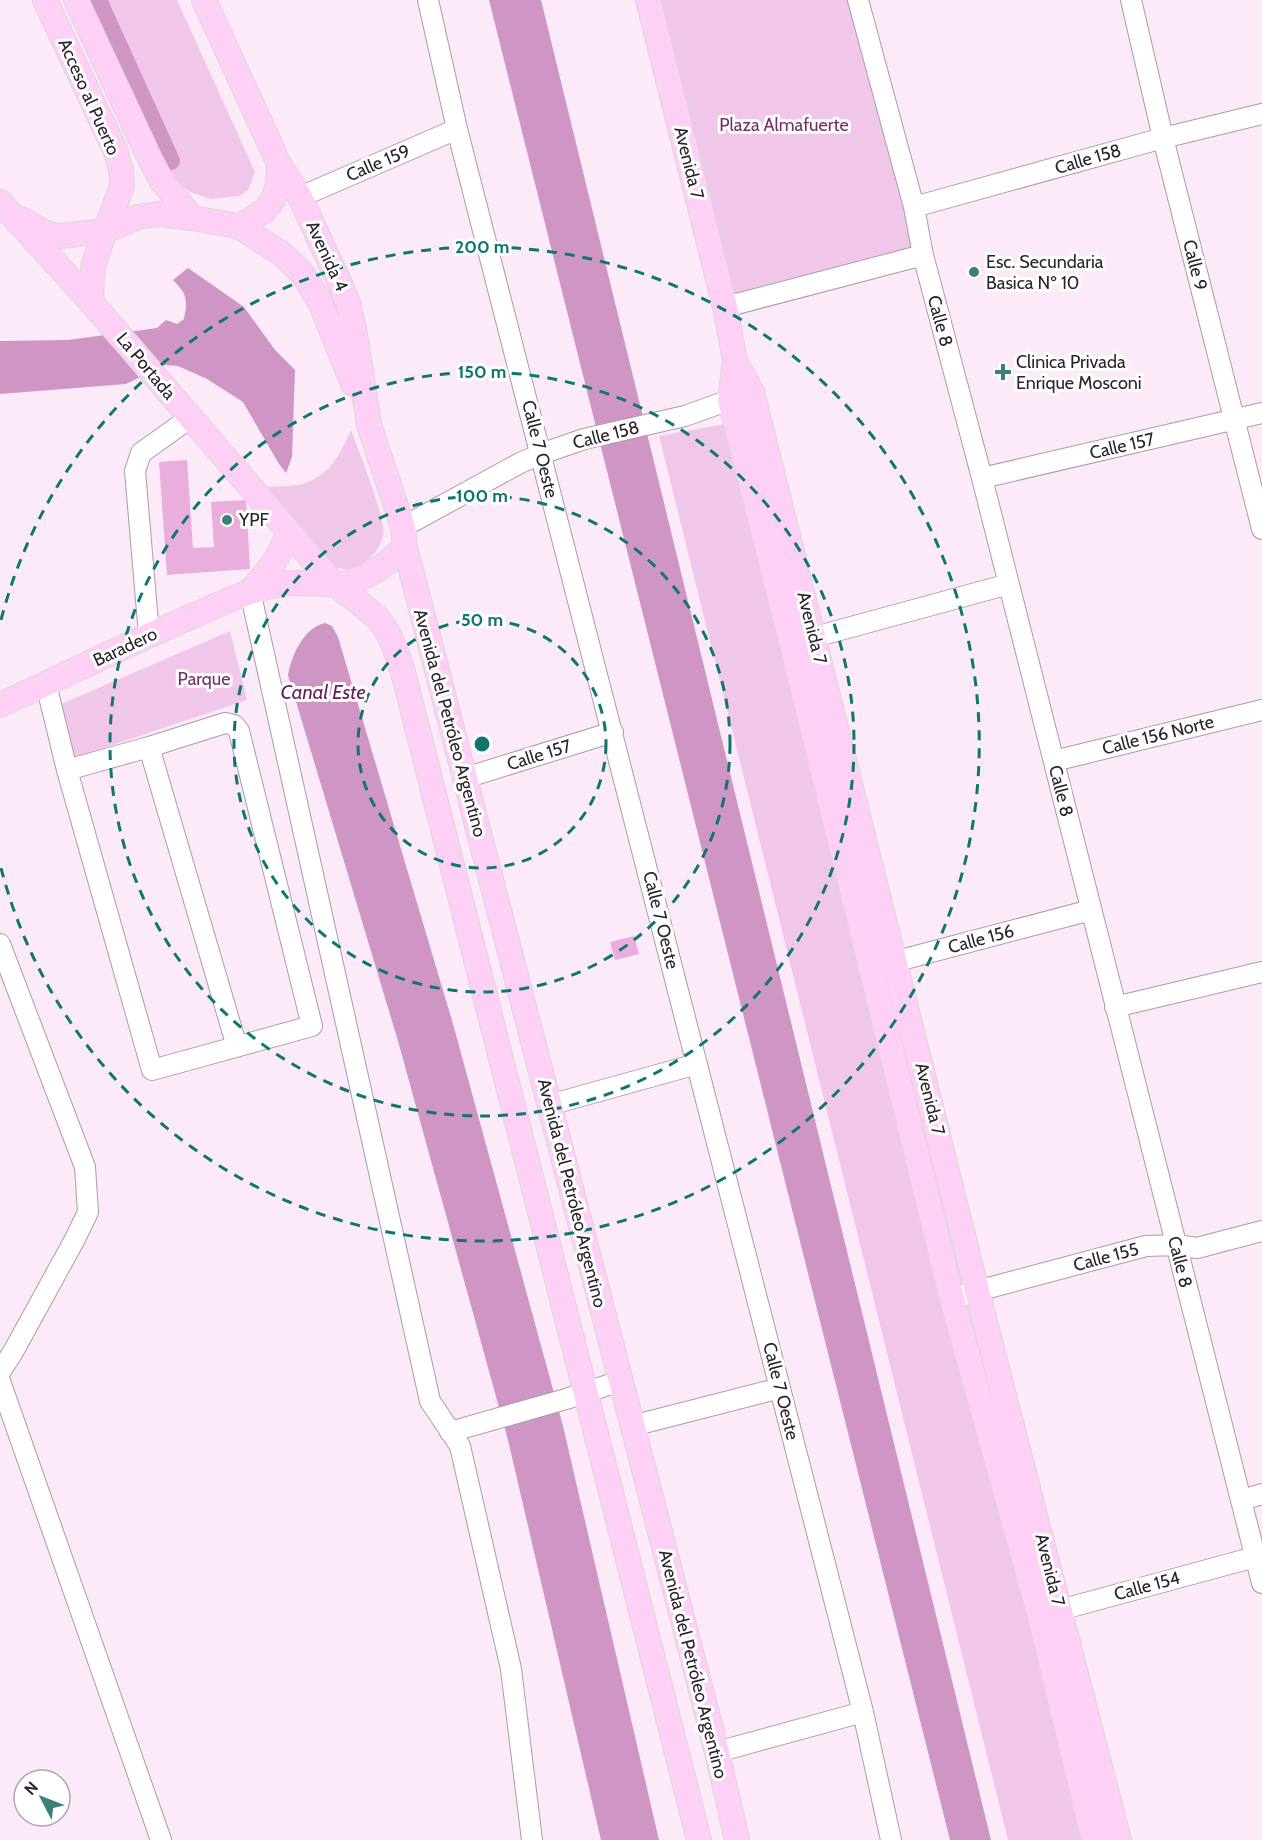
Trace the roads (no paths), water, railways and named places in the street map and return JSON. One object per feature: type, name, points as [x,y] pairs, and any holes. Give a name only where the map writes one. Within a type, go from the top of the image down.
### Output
[{"type":"main road","name":"Acceso al Puerto","points":[[45,0],[116,152],[121,170],[122,186],[94,261],[90,282],[92,303]]},
{"type":"main road","name":"Acceso al Puerto","points":[[76,0],[161,180],[192,218]]},
{"type":"main road","name":"Avenida 4","points":[[204,0],[279,164],[300,197],[349,305],[369,425],[404,537]]},
{"type":"main road","name":"Avenida 7","points":[[648,0],[725,307],[792,644],[952,1299],[1119,1840]]},
{"type":"main road","points":[[238,226],[257,218],[271,203],[279,184],[279,164]]},
{"type":"main road","points":[[3,205],[45,233],[60,236],[105,231],[138,217],[158,214],[238,226],[281,254],[302,273],[320,302],[369,425]]},
{"type":"main road","name":"La Portada","points":[[3,205],[92,303],[289,532]]},
{"type":"main road","name":"Avenida 7","points":[[741,396],[814,636],[978,1291],[1050,1612],[1094,1840]]},
{"type":"main road","name":"Avenida del Petróleo Argentino","points":[[289,532],[335,584],[380,621],[398,656],[575,1396],[699,1840]]},
{"type":"main road","name":"Baradero","points":[[250,591],[267,574],[280,554],[289,532]]},
{"type":"main road","name":"Avenida del Petróleo Argentino","points":[[404,537],[717,1752],[737,1840]]},
{"type":"main road","name":"Baradero","points":[[0,705],[149,635],[250,591],[278,584],[335,584],[357,580],[391,561],[404,537]]},
{"type":"street","name":"Calle 7 Oeste","points":[[428,0],[457,129],[863,1712],[891,1840]]},
{"type":"street","name":"Calle 8","points":[[858,0],[914,207],[923,255],[982,478],[1262,1583]]},
{"type":"street","name":"Calle 9","points":[[1131,0],[1163,138],[1262,529]]},
{"type":"street","name":"Calle 158","points":[[914,207],[1163,138],[1262,114]]},
{"type":"street","name":"Calle 159","points":[[300,197],[457,129]]},
{"type":"street","points":[[725,307],[923,255]]},
{"type":"street","name":"Calle 158","points":[[404,537],[520,463],[541,454],[584,439],[685,416],[741,396]]},
{"type":"street","name":"Calle 157","points":[[982,478],[1262,413]]},
{"type":"street","points":[[149,635],[135,471],[141,453],[190,418]]},
{"type":"street","points":[[792,644],[814,636],[1009,584]]},
{"type":"street","points":[[250,591],[430,1401],[460,1446],[511,1669],[532,1840]]},
{"type":"street","points":[[46,684],[67,770],[152,1070],[312,1026],[239,731],[234,725],[225,723],[67,770]]},
{"type":"street","name":"Calle 156 Norte","points":[[1054,761],[1262,710]]},
{"type":"street","name":"Calle 157","points":[[465,778],[613,732]]},
{"type":"street","points":[[149,747],[237,1047]]},
{"type":"street","name":"Calle 156","points":[[871,968],[1091,910]]},
{"type":"street","points":[[0,944],[85,1167],[88,1212],[0,1372]]},
{"type":"street","points":[[1115,1007],[1262,972]]},
{"type":"street","points":[[549,1105],[697,1064]]},
{"type":"street","name":"Calle 155","points":[[952,1299],[1146,1246],[1176,1245],[1197,1248],[1262,1231]]},
{"type":"street","points":[[0,1381],[161,1840]]},
{"type":"street","points":[[450,1432],[620,1381]]},
{"type":"street","points":[[632,1426],[780,1388]]},
{"type":"street","points":[[1242,1500],[1262,1494]]},
{"type":"street","name":"Calle 154","points":[[1050,1612],[1255,1557]]},
{"type":"street","points":[[717,1752],[863,1712]]},
{"type":"water","points":[[489,0],[541,0],[991,1840],[950,1840]]},
{"type":"water","points":[[188,268],[244,307],[275,350],[295,370],[292,457],[286,473],[243,402],[207,379],[178,366],[165,365],[126,384],[0,394],[0,341],[68,340],[157,328],[166,320],[177,324],[184,319],[186,302],[184,293],[173,280]]},
{"type":"water","name":"Canal Este","points":[[325,623],[332,626],[338,637],[453,1024],[563,1426],[659,1840],[601,1840],[508,1440],[398,1041],[288,675],[292,659],[300,643],[310,630]]},
{"type":"waterway","points":[[98,0],[171,161]]},
{"type":"place","name":"Esc. Secundaria Basica Nº 10","points":[[974,272]]},
{"type":"place","name":"Clinica Privada Enrique Mosconi","points":[[1003,372]]},
{"type":"place","name":"YPF","points":[[227,520]]},
{"type":"park label","name":"Plaza Almafuerte","points":[[784,125]]},
{"type":"park label","name":"Parque","points":[[204,679]]}]
